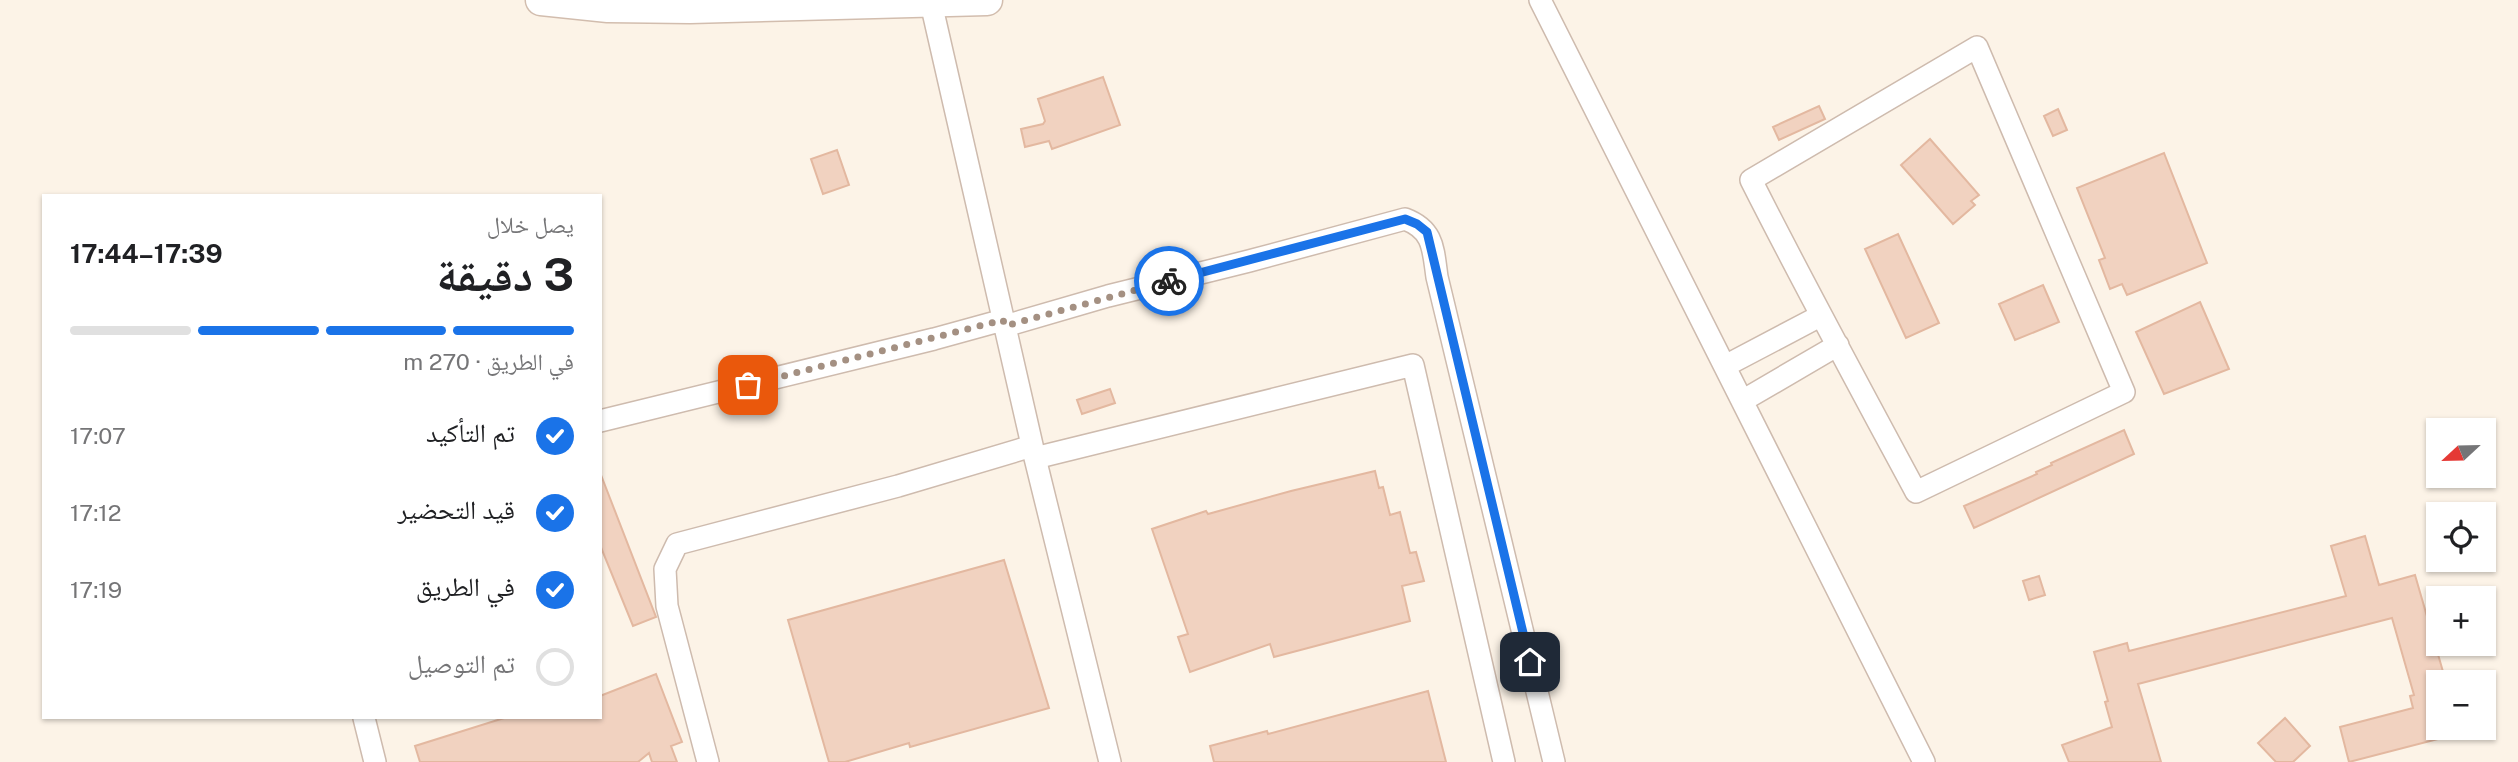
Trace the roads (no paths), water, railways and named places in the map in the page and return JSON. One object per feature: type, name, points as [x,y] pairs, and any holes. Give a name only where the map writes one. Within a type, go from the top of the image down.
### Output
[{"type":"street","points":[[541,0],[607,7],[690,8],[987,0]]},
{"type":"street","points":[[1540,0],[1924,762]]},
{"type":"street","points":[[931,3],[1033,452],[1110,762]]},
{"type":"street","points":[[1977,47],[2124,392],[1916,492],[1838,345],[1820,316],[1751,180],[1977,47]]},
{"type":"street","points":[[602,421],[1004,323],[1405,219],[1427,232],[1434,252],[1440,290],[1554,762]]},
{"type":"street","points":[[1725,366],[1820,316]]},
{"type":"street","points":[[1742,401],[1838,345]]},
{"type":"street","points":[[708,762],[667,606],[665,569],[677,544],[1033,452],[1413,365],[1504,762]]},
{"type":"street","points":[[364,719],[375,762]]}]
